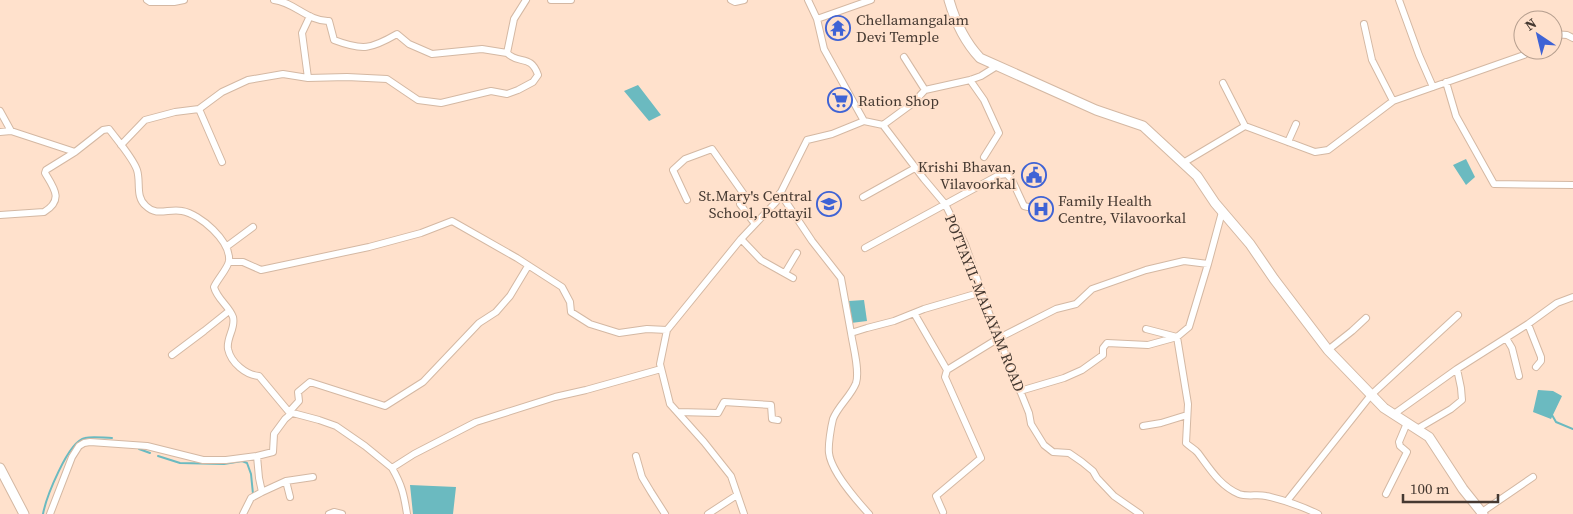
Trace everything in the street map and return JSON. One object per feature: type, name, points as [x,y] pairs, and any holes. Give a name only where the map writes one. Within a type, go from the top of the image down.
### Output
[{"type":"street","points":[[147,0],[150,2],[174,2],[184,0]]},
{"type":"street","points":[[121,145],[145,120],[175,112],[199,110],[222,92],[248,80],[283,74],[308,78],[387,79],[418,100],[441,103],[490,91],[507,94],[533,82],[538,75],[535,66],[506,53],[482,49],[432,54],[409,44],[397,34],[376,46],[352,47],[334,40],[329,21],[321,21],[282,1],[274,0]]},
{"type":"street","points":[[506,53],[514,19],[526,0]]},
{"type":"street","points":[[551,0],[571,0]]},
{"type":"street","points":[[731,0],[735,2],[744,0]]},
{"type":"street","points":[[808,0],[817,19],[824,49],[864,121]]},
{"type":"street","points":[[817,19],[871,0]]},
{"type":"street","points":[[949,0],[969,46],[980,58],[1096,110],[1143,126],[1197,176],[1215,203],[1250,244],[1328,350],[1384,408],[1429,437],[1463,490],[1482,513],[1533,477]]},
{"type":"street","points":[[1399,0],[1433,87]]},
{"type":"street","points":[[308,78],[302,33],[310,16]]},
{"type":"street","points":[[1364,24],[1372,60],[1393,101]]},
{"type":"street","points":[[904,57],[925,90]]},
{"type":"street","points":[[1223,83],[1245,126],[1315,152],[1328,150],[1393,101],[1513,59]]},
{"type":"street","points":[[744,514],[731,476],[670,404],[660,364],[667,330],[741,239],[776,202],[807,140],[832,134],[864,121],[883,125],[913,103],[925,90],[970,80],[981,76],[997,66]]},
{"type":"street","points":[[970,80],[984,100],[999,133],[984,157]]},
{"type":"street","points":[[1446,82],[1456,116],[1494,184],[1573,185]]},
{"type":"street","points":[[199,110],[222,162]]},
{"type":"street","points":[[0,111],[11,131]]},
{"type":"street","points":[[1288,142],[1296,124]]},
{"type":"street","name":"POTTAYIL-MALAYAM ROAD","points":[[883,125],[945,204],[965,244],[1029,413],[1031,424],[1044,445],[1053,452],[1069,454],[1082,462],[1093,471],[1114,496],[1137,513]]},
{"type":"street","points":[[1183,163],[1245,126]]},
{"type":"street","points":[[0,215],[44,212],[48,209],[56,199],[57,194],[45,173],[46,170],[106,128],[109,129],[137,170],[140,196],[144,205],[152,211],[181,210],[194,216],[215,231],[226,247],[229,262],[214,287],[216,293],[233,317],[228,349],[234,361],[242,370],[259,376],[290,413],[315,418],[336,426],[392,468],[402,488],[406,514]]},
{"type":"street","points":[[0,132],[11,131],[74,152]]},
{"type":"street","points":[[687,200],[673,170],[685,158],[712,149],[743,193],[740,204],[755,224]]},
{"type":"street","points":[[864,197],[915,168]]},
{"type":"street","points":[[865,248],[999,175],[1007,174],[1012,180],[1024,206],[1028,207]]},
{"type":"street","points":[[780,193],[841,278],[857,366],[856,382],[834,418],[829,442],[829,455],[839,476],[869,514]]},
{"type":"street","points":[[1020,391],[1064,378],[1082,370],[1103,355],[1107,343],[1148,345],[1177,337],[1189,327],[1222,212]]},
{"type":"street","points":[[229,262],[243,262],[261,270],[369,247],[421,233],[452,222],[562,287],[570,302],[572,312],[590,324],[619,332],[647,329],[667,330]]},
{"type":"street","points":[[226,247],[253,227]]},
{"type":"street","points":[[741,239],[761,260],[793,278]]},
{"type":"street","points":[[785,273],[797,253]]},
{"type":"street","points":[[947,370],[1000,338],[1056,310],[1076,304],[1092,289],[1146,270],[1184,261],[1208,264]]},
{"type":"street","points":[[50,514],[72,457],[79,446],[84,443],[147,446],[203,460],[226,460],[273,452],[274,434],[299,401],[298,392],[310,382],[385,406],[423,382],[474,328],[496,312],[510,296],[528,266]]},
{"type":"street","points":[[851,334],[982,292]]},
{"type":"street","points":[[1394,414],[1457,369],[1528,324],[1557,303],[1573,297]]},
{"type":"street","points":[[172,355],[229,311]]},
{"type":"street","points":[[914,313],[947,370],[946,377],[981,458],[936,496],[943,512]]},
{"type":"street","points":[[1287,501],[1371,395],[1458,315]]},
{"type":"street","points":[[1328,350],[1352,332],[1366,318]]},
{"type":"street","points":[[1528,324],[1541,358],[1541,362],[1536,367]]},
{"type":"street","points":[[1146,329],[1177,337]]},
{"type":"street","points":[[1177,337],[1188,404],[1186,443],[1189,447],[1197,451],[1202,461],[1226,486],[1241,495],[1264,495],[1287,501],[1318,514]]},
{"type":"street","points":[[1506,338],[1514,355],[1519,376]]},
{"type":"street","points":[[392,468],[414,454],[476,422],[555,397],[661,369]]},
{"type":"street","points":[[1417,429],[1451,409],[1462,400],[1462,388],[1457,369]]},
{"type":"street","points":[[678,412],[718,413],[724,402],[771,404],[772,419],[778,420]]},
{"type":"street","points":[[1143,426],[1188,415]]},
{"type":"street","points":[[1386,494],[1407,452],[1400,446],[1399,442],[1407,423]]},
{"type":"street","points":[[257,456],[262,492]]},
{"type":"street","points":[[636,456],[642,476],[665,514]]},
{"type":"street","points":[[0,468],[24,514]]},
{"type":"street","points":[[243,514],[251,498],[262,492],[286,481],[313,477]]},
{"type":"street","points":[[286,481],[290,497]]},
{"type":"street","points":[[708,514],[737,495]]},
{"type":"street","points":[[329,514],[334,512],[342,514]]},
{"type":"water","points":[[638,85],[661,115],[649,121],[624,91]]},
{"type":"water","points":[[1466,159],[1475,177],[1466,185],[1453,165]]},
{"type":"water","points":[[864,300],[867,321],[851,323],[849,301]]},
{"type":"water","points":[[1538,390],[1553,391],[1562,396],[1551,419],[1533,412]]},
{"type":"water","points":[[410,485],[456,487],[453,514],[413,514]]},
{"type":"waterway","points":[[1552,415],[1556,422],[1573,429]]},
{"type":"waterway","points":[[43,514],[48,496],[59,471],[78,441],[95,437],[112,438]]},
{"type":"waterway","points":[[139,449],[150,453]]},
{"type":"waterway","points":[[158,456],[180,463],[224,464],[242,461],[247,463],[251,474],[253,494]]},
{"type":"place","name":"Chellamangalam Devi Temple","points":[[838,28]]},
{"type":"place","name":"Ration Shop","points":[[840,100]]},
{"type":"place","name":"Krishi Bhavan, Vilavoorkal","points":[[1034,175]]},
{"type":"place","name":"St.Mary's Central School, Pottayil","points":[[829,204]]},
{"type":"place","name":"Family Health Centre, Vilavoorkal","points":[[1041,209]]}]
